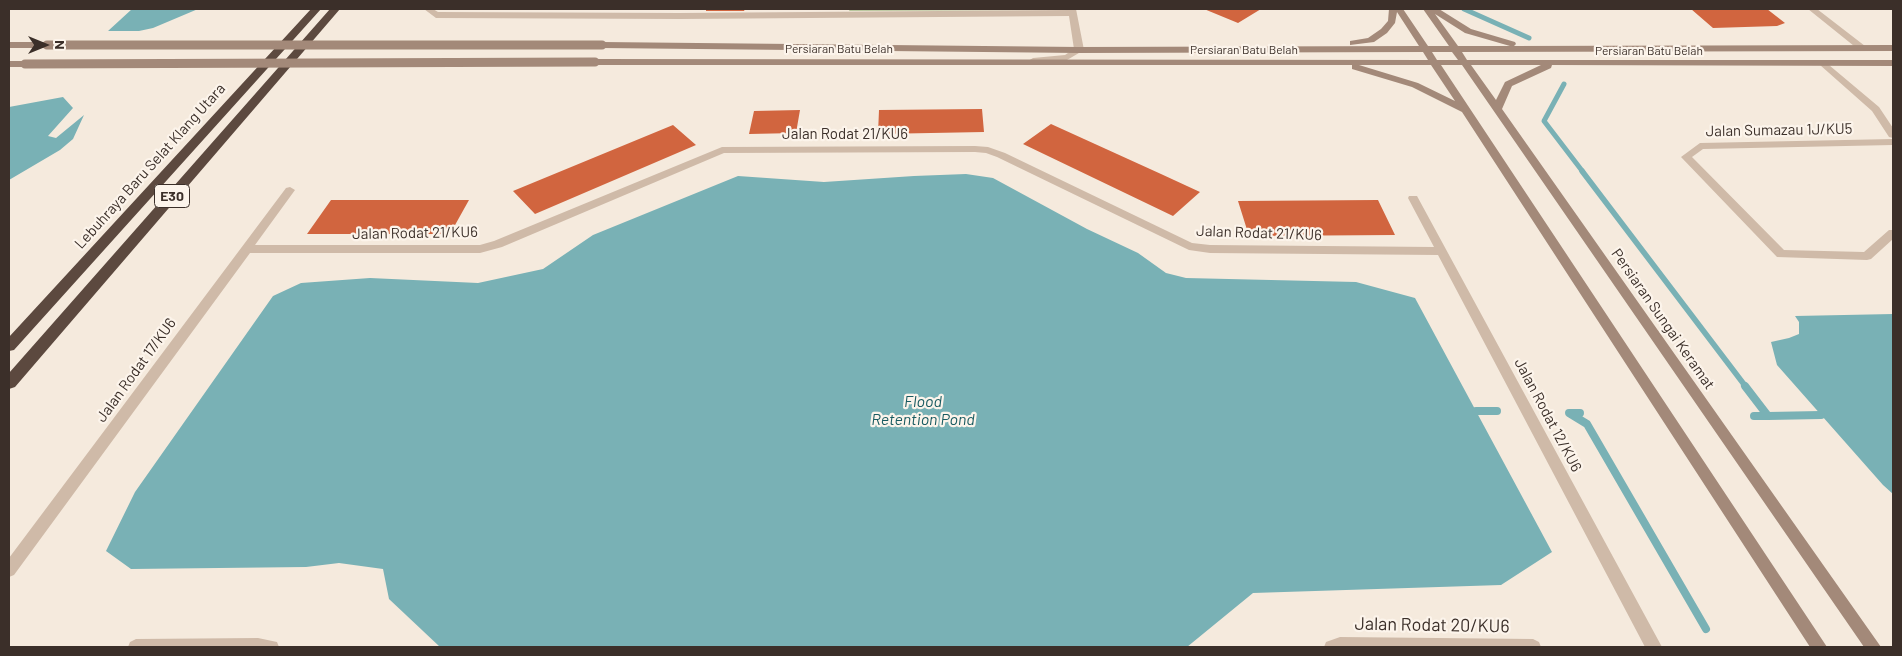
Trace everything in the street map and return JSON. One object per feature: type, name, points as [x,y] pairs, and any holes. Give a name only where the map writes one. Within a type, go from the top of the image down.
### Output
[{"type":"highway","name":"Lebuhraya Baru Selat Klang Utara","points":[[9,346],[316,9]]},
{"type":"highway","name":"E30","points":[[9,383],[335,9]]},
{"type":"street","points":[[428,9],[436,15],[550,12],[1073,11],[1079,50],[1067,58],[1024,62]]},
{"type":"street","points":[[1326,49],[1371,40],[1384,31],[1392,21],[1392,9]]},
{"type":"street","points":[[1399,9],[1819,647]]},
{"type":"street","name":"Persiaran Sungai Keramat","points":[[1427,9],[1873,647]]},
{"type":"street","points":[[1433,9],[1468,31],[1506,43],[1546,49]]},
{"type":"street","points":[[1812,9],[1862,48]]},
{"type":"street","name":"Persiaran Batu Belah","points":[[9,45],[602,45],[1079,50],[1893,48]]},
{"type":"street","name":"Persiaran Batu Belah","points":[[9,64],[595,62],[1893,63]]},
{"type":"street","points":[[1338,63],[1415,85],[1467,111]]},
{"type":"street","points":[[1497,109],[1508,84],[1531,72],[1557,63]]},
{"type":"street","points":[[1824,63],[1876,108],[1893,135]]},
{"type":"street","name":"Jalan Sumazau 1J/KU5","points":[[1893,142],[1700,146],[1686,157],[1781,254],[1867,256],[1893,233]]},
{"type":"street","name":"Jalan Rodat 21/KU6","points":[[246,249],[480,248],[498,244],[722,150],[975,149],[988,150],[1001,155],[1189,246],[1210,248],[1441,251]]},
{"type":"street","name":"Jalan Rodat 17/KU6","points":[[9,570],[290,190]]},
{"type":"street","name":"Jalan Rodat 12/KU6","points":[[1413,198],[1654,647]]},
{"type":"street","name":"Jalan Rodat 20/KU6","points":[[1332,647],[1340,644],[1533,647]]},
{"type":"street","points":[[136,647],[271,647]]},
{"type":"green space","points":[[850,9],[1055,9],[1055,10],[849,11]]},
{"type":"water","points":[[132,9],[198,9],[153,28],[139,31],[108,31]]},
{"type":"water","points":[[63,97],[73,108],[48,136],[56,138],[84,115],[73,139],[60,150],[9,180],[9,107]]},
{"type":"water","name":"Flood Retention Pond","points":[[966,174],[993,178],[1087,229],[1138,253],[1166,273],[1186,278],[1356,282],[1415,298],[1552,552],[1501,585],[1253,593],[1187,647],[440,647],[389,599],[383,569],[339,563],[306,567],[131,569],[106,551],[135,492],[273,296],[301,283],[370,278],[478,283],[543,269],[593,235],[738,176],[824,182]]},
{"type":"water","points":[[1893,314],[1893,494],[1777,365],[1771,342],[1799,334],[1799,322],[1795,316]]},
{"type":"building","points":[[706,9],[745,9],[744,11],[706,11]]},
{"type":"building","points":[[1204,9],[1261,9],[1238,23]]},
{"type":"building","points":[[1691,9],[1767,9],[1785,23],[1777,26],[1713,28]]},
{"type":"building","points":[[982,109],[984,132],[878,134],[879,110]]},
{"type":"building","points":[[800,110],[796,133],[749,134],[754,111]]},
{"type":"building","points":[[1051,124],[1200,192],[1173,216],[1023,144]]},
{"type":"building","points":[[673,125],[696,145],[535,214],[513,191]]},
{"type":"building","points":[[331,200],[469,200],[450,234],[307,234]]},
{"type":"building","points":[[1378,200],[1395,235],[1249,236],[1238,201]]},
{"type":"waterway","points":[[1464,9],[1529,38]]},
{"type":"waterway","points":[[1564,84],[1544,121],[1583,172]]},
{"type":"waterway","points":[[1582,171],[1746,387]]},
{"type":"waterway","points":[[1745,386],[1768,416]]},
{"type":"waterway","points":[[1476,411],[1497,411]]},
{"type":"waterway","points":[[1580,413],[1569,413],[1587,424],[1706,629]]},
{"type":"waterway","points":[[1768,416],[1821,415]]},
{"type":"waterway","points":[[1754,416],[1768,416]]}]
